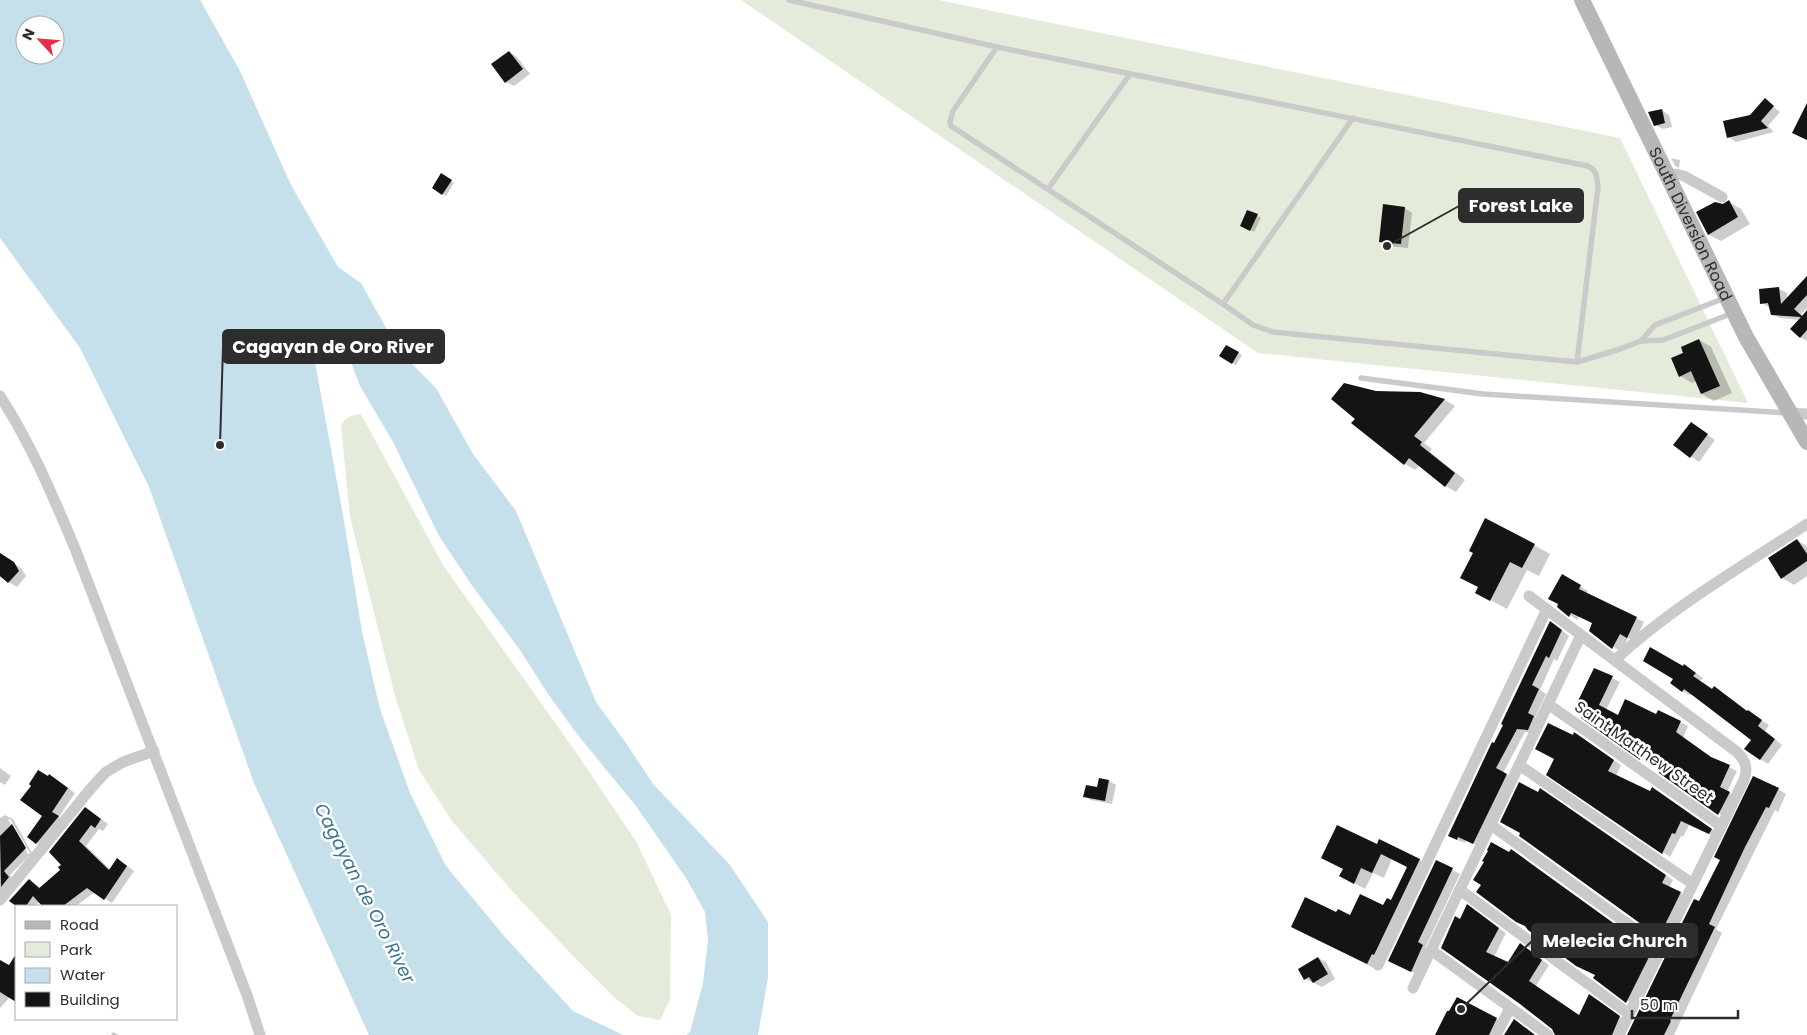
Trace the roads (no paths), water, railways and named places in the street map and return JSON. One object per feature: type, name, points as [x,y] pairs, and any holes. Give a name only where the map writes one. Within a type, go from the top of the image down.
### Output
[{"type":"main road","name":"South Diversion Road","points":[[1582,0],[1750,345],[1807,442]]},
{"type":"street","points":[[1671,182],[1672,176],[1675,174],[1684,176],[1722,197]]},
{"type":"street","points":[[0,396],[21,429],[47,481],[74,546],[154,750],[247,995],[260,1035]]},
{"type":"street","points":[[1789,413],[1807,414]]},
{"type":"street","points":[[1614,660],[1676,610],[1807,524]]},
{"type":"street","points":[[1530,596],[1742,758],[1746,764],[1746,771],[1721,826],[1619,1035]]},
{"type":"street","points":[[1378,965],[1547,609]]},
{"type":"street","points":[[1413,988],[1581,635]]},
{"type":"street","name":"Saint Matthew Street","points":[[1548,704],[1721,826]]},
{"type":"street","points":[[0,900],[106,772],[123,762],[154,750]]},
{"type":"street","points":[[1519,765],[1693,884]]},
{"type":"street","points":[[1491,825],[1662,948]]},
{"type":"street","points":[[1460,890],[1629,1014]]},
{"type":"street","points":[[1431,950],[1548,1035]]},
{"type":"street","points":[[1496,1035],[1510,1008]]},
{"type":"lane","points":[[789,0],[996,47],[1588,166],[1594,169],[1598,187],[1577,362]]},
{"type":"lane","points":[[996,47],[953,111],[950,122],[951,126],[1223,304],[1253,326],[1273,332],[1577,362],[1617,350],[1641,340],[1656,325],[1727,297]]},
{"type":"lane","points":[[1048,189],[1130,74]]},
{"type":"lane","points":[[1223,304],[1352,118]]},
{"type":"lane","points":[[1641,340],[1663,340],[1734,312]]},
{"type":"lane","points":[[1361,378],[1483,394],[1789,413]]},
{"type":"water","points":[[0,0],[200,0],[240,71],[291,185],[338,267],[361,283],[399,351],[436,388],[473,454],[516,511],[596,702],[654,785],[730,865],[768,922],[768,977],[758,1035],[686,1035],[690,1032],[703,983],[708,939],[705,912],[686,878],[636,806],[577,734],[439,536],[393,442],[360,386],[343,341],[331,339],[323,342],[320,346],[315,362],[362,632],[380,709],[410,793],[446,866],[505,937],[573,1011],[623,1035],[369,1035],[254,783],[149,487],[80,348],[0,238]]},
{"type":"place","name":"Forest Lake","points":[[1387,246]]},
{"type":"place","name":"Cagayan de Oro River","points":[[220,445]]},
{"type":"place","name":"Melecia Church","points":[[1461,1009]]}]
